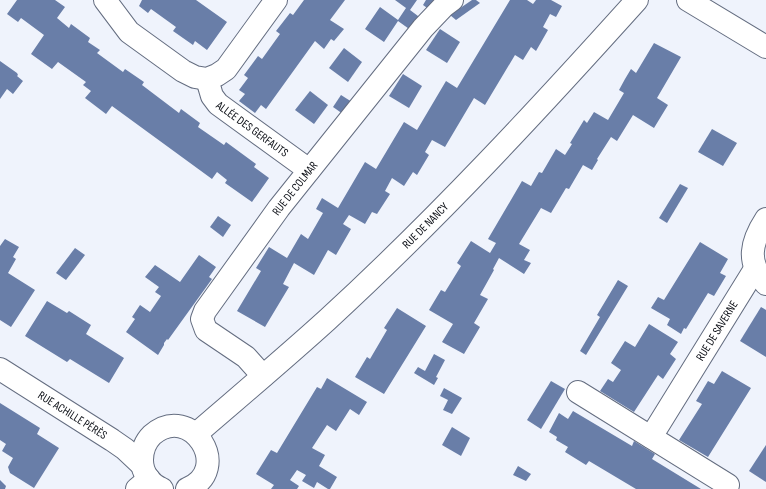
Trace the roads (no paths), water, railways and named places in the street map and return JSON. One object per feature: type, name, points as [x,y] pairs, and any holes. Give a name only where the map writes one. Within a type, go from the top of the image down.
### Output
[{"type":"street","points":[[105,0],[130,32],[183,71],[195,77],[207,79],[217,76],[226,69],[276,0]]},
{"type":"street","name":"RUE DE COLMAR","points":[[263,376],[242,353],[206,330],[203,323],[203,316],[267,224],[309,170],[423,28],[452,0]]},
{"type":"street","name":"RUE DE NANCY","points":[[196,434],[328,319],[441,210],[514,135],[637,0]]},
{"type":"street","points":[[688,0],[766,47]]},
{"type":"street","name":"ALLÉE DES GERFAUTS","points":[[207,79],[212,96],[218,104],[309,170]]},
{"type":"street","name":"RUE DE SAVERNE","points":[[651,437],[760,276],[753,253],[754,243],[758,232],[766,220]]},
{"type":"street","name":"RUE ACHILLE PÉRÈS","points":[[0,368],[125,449],[147,480]]},
{"type":"street","points":[[578,392],[728,485]]},
{"type":"street","points":[[147,480],[142,455],[144,446],[157,431],[166,427],[175,426],[188,429],[196,434],[203,442],[207,458],[205,472],[196,487]]}]
